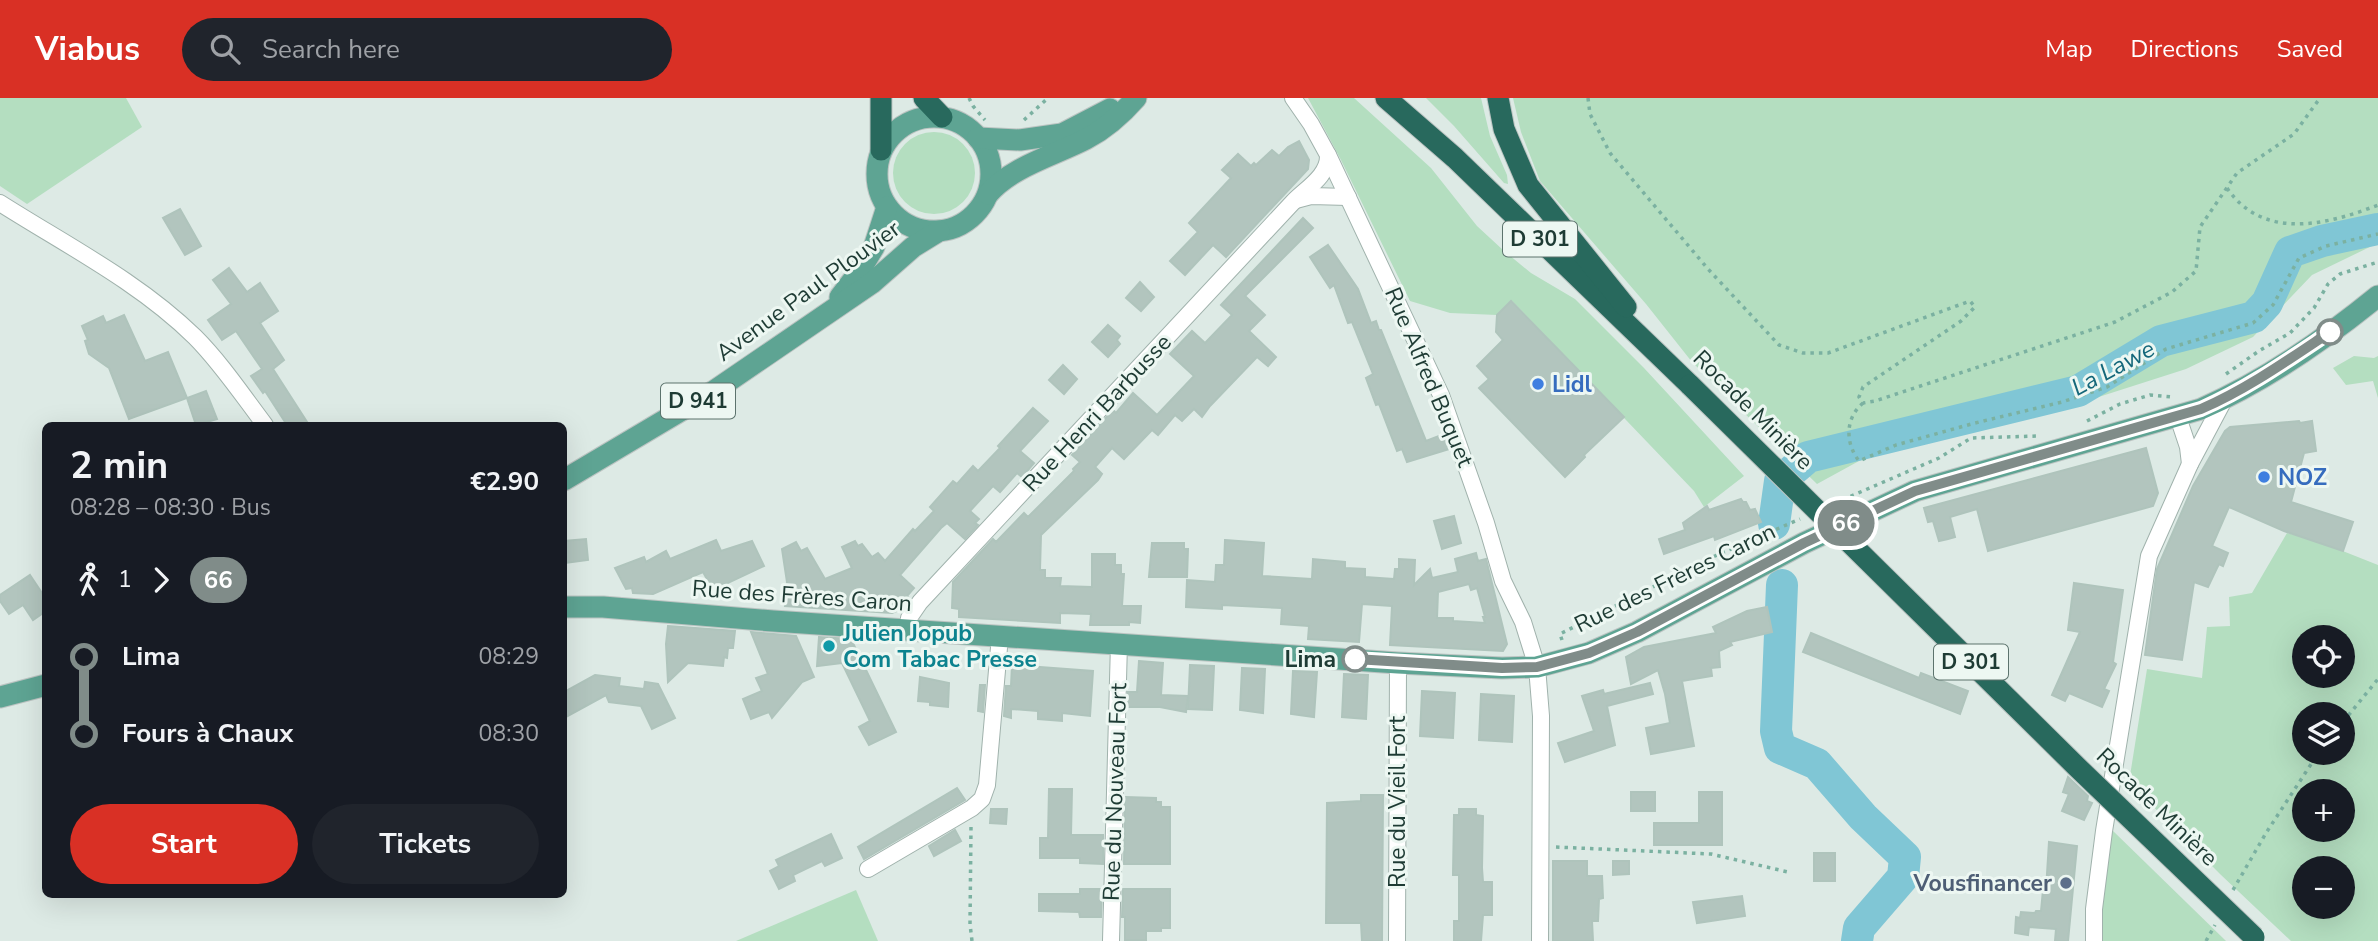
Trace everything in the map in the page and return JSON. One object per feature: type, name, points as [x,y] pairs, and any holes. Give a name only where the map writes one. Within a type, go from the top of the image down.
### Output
[{"type":"highway","points":[[881,98],[881,150]]},
{"type":"highway","points":[[924,98],[942,117]]},
{"type":"highway","name":"Rocade Minière","points":[[1386,98],[1455,158],[1690,385],[2077,767],[2257,939]]},
{"type":"highway","points":[[1498,98],[1504,129],[1528,185],[1690,385]]},
{"type":"main road","points":[[978,138],[1020,140],[1062,134],[1130,98]]},
{"type":"main road","points":[[988,194],[991,174],[988,155],[978,138],[956,121],[927,117],[906,124],[889,138],[881,150],[877,179],[887,207],[901,221],[919,229],[939,231],[969,219],[1000,180],[1088,138],[1123,113],[1136,98]]},
{"type":"main road","name":"D 941","points":[[827,313],[859,272],[874,247],[887,207]]},
{"type":"main road","name":"Avenue Paul Plouvier","points":[[567,478],[714,391],[872,283],[913,247],[939,231]]},
{"type":"main road","name":"Rue des Frères Caron","points":[[567,607],[603,607],[1398,663],[1537,667],[1589,653],[1637,632],[1804,543],[1915,491],[1957,477],[2178,417],[2225,398],[2281,366],[2378,296]]},
{"type":"main road","points":[[0,697],[42,685]]},
{"type":"street","name":"Rue Alfred Buquet","points":[[1293,98],[1328,155],[1441,395],[1486,523],[1503,581],[1522,622],[1537,667],[1541,716],[1541,941]]},
{"type":"street","name":"Rue Henri Barbusse","points":[[908,629],[909,618],[920,601],[1294,201],[1324,173],[1328,155]]},
{"type":"street","points":[[1294,201],[1311,196],[1348,197]]},
{"type":"street","points":[[0,203],[109,271],[165,311],[195,338],[263,422]]},
{"type":"street","points":[[2094,941],[2094,908],[2104,831],[2149,556],[2190,464],[2225,398]]},
{"type":"street","points":[[2178,417],[2188,447],[2190,464]]},
{"type":"street","points":[[867,869],[972,808],[982,799],[987,785],[1000,636]]},
{"type":"street","name":"Rue du Nouveau Fort","points":[[1111,941],[1119,643]]},
{"type":"street","name":"Rue du Vieil Fort","points":[[1397,941],[1398,663]]},
{"type":"path","points":[[1023,121],[1048,98]]},
{"type":"path","points":[[1588,98],[1590,114],[1611,153],[1707,269],[1779,345],[1803,353],[1828,353],[1970,301],[1975,307],[1961,321],[1863,387],[1859,397],[1863,403]]},
{"type":"path","points":[[2320,98],[2294,134],[2237,173],[2200,227],[2196,271],[2172,292],[2115,322],[1863,403],[1849,422],[1853,453],[1859,461],[1896,445],[2063,402],[2107,387],[2166,349],[2253,323],[2273,305],[2299,258],[2326,246],[2378,234]]},
{"type":"path","points":[[2227,188],[2237,203],[2260,216],[2287,225],[2307,225],[2354,214],[2378,205]]},
{"type":"path","points":[[2355,707],[2378,679]]},
{"type":"path","points":[[2229,897],[2266,833],[2310,765]]},
{"type":"path","points":[[972,808],[972,941]]},
{"type":"path","points":[[1540,848],[1602,848],[1711,854],[1788,872]]},
{"type":"path","points":[[2206,941],[2218,919]]},
{"type":"green space","points":[[0,98],[126,98],[142,127],[27,204],[0,186]]},
{"type":"green space","points":[[1308,98],[1354,98],[1431,168],[1477,226],[1503,250],[1531,273],[1575,299],[1644,368],[1744,476],[1704,507],[1694,491],[1512,301],[1497,315],[1450,313],[1410,301]]},
{"type":"green space","points":[[1426,98],[1481,98],[1490,136],[1507,175],[1508,184],[1504,183]]},
{"type":"green space","points":[[1513,98],[2378,98],[2378,243],[2312,275],[2253,337],[2186,369],[2055,411],[1928,437],[1859,461],[1817,484],[1692,362],[1540,181],[1521,132]]},
{"type":"green space","points":[[934,132],[950,135],[963,144],[972,157],[975,173],[972,189],[963,202],[950,211],[934,214],[918,211],[905,202],[896,189],[893,173],[896,157],[905,144],[918,135]]},
{"type":"green space","points":[[2354,356],[2378,356],[2378,398],[2373,381],[2346,385],[2333,368]]},
{"type":"green space","points":[[2287,533],[2315,540],[2378,565],[2378,941],[2291,941],[2129,782],[2147,669],[2202,678],[2207,627],[2230,626],[2229,597],[2252,593]]},
{"type":"green space","points":[[2111,829],[2226,941],[2096,941]]},
{"type":"green space","points":[[856,890],[878,941],[736,941]]},
{"type":"building","points":[[1299,141],[1309,160],[1308,169],[1226,257],[1213,245],[1185,275],[1170,261],[1198,232],[1189,223],[1231,178],[1222,170],[1238,154],[1251,166],[1254,163],[1256,165],[1272,150],[1279,156]]},
{"type":"building","points":[[180,209],[201,246],[185,255],[163,218]]},
{"type":"building","points":[[1303,218],[1313,228],[1245,296],[1265,315],[1249,331],[1276,357],[1268,366],[1257,357],[1202,417],[1194,409],[1182,421],[1175,415],[1158,435],[1152,430],[1124,459],[1112,448],[1095,467],[1102,474],[1098,480],[1041,535],[1040,570],[1045,570],[1045,578],[1061,578],[1060,586],[1092,587],[1092,554],[1115,554],[1115,565],[1121,565],[1121,574],[1124,574],[1122,606],[1141,606],[1140,623],[1090,625],[1091,614],[1060,613],[1060,623],[959,617],[959,609],[952,608],[953,582],[993,539],[996,542],[1024,513],[1028,517],[1074,471],[1080,462],[1072,455],[1113,410],[1116,413],[1133,393],[1157,415],[1194,376],[1170,354],[1192,331],[1205,343],[1232,315],[1221,305]]},
{"type":"building","points":[[1328,245],[1358,289],[1371,323],[1376,321],[1381,330],[1426,441],[1444,434],[1449,449],[1407,462],[1402,449],[1397,451],[1366,378],[1373,374],[1352,322],[1348,323],[1334,285],[1330,288],[1310,257]]},
{"type":"building","points":[[229,268],[247,292],[260,283],[278,311],[260,323],[284,360],[273,369],[307,422],[285,422],[265,391],[263,393],[251,376],[262,369],[236,331],[222,340],[208,320],[231,304],[213,280]]},
{"type":"building","points":[[1140,282],[1154,297],[1141,311],[1126,298]]},
{"type":"building","name":"Lidl","points":[[1511,301],[1624,417],[1565,477],[1479,388],[1489,379],[1477,366],[1503,340],[1496,332],[1497,315]]},
{"type":"building","points":[[124,315],[145,361],[168,352],[187,398],[129,419],[109,368],[89,354],[85,341],[88,340],[82,326],[103,316],[106,323]]},
{"type":"building","points":[[1108,325],[1120,336],[1117,340],[1120,344],[1108,357],[1092,342]]},
{"type":"building","points":[[1063,365],[1077,379],[1064,394],[1049,380]]},
{"type":"building","points":[[206,391],[217,419],[195,422],[187,398]]},
{"type":"building","points":[[1033,408],[1048,421],[1020,451],[1034,463],[1022,477],[1017,473],[1000,492],[993,486],[970,511],[979,519],[975,523],[978,525],[965,539],[947,523],[941,528],[900,575],[914,588],[897,611],[892,613],[785,606],[787,582],[782,549],[796,542],[801,551],[807,548],[825,579],[852,568],[842,547],[855,541],[858,546],[862,544],[872,557],[878,553],[885,561],[913,529],[915,531],[934,511],[930,507],[953,481],[957,484],[973,466],[978,471]]},
{"type":"building","points":[[2312,421],[2316,451],[2304,453],[2291,502],[2353,522],[2343,551],[2284,531],[2229,507],[2212,546],[2228,553],[2223,566],[2219,564],[2208,587],[2194,582],[2182,660],[2145,655],[2157,569],[2193,486],[2225,431],[2230,427]]},
{"type":"building","points":[[2146,448],[2158,493],[2153,506],[1988,551],[1977,509],[1950,517],[1955,537],[1948,539],[1939,541],[1933,521],[1928,522],[1924,508]]},
{"type":"building","points":[[1741,499],[1750,510],[1755,509],[1761,522],[1715,540],[1714,536],[1664,554],[1659,539],[1685,530],[1683,523],[1707,506],[1709,510]]},
{"type":"building","points":[[1454,516],[1461,543],[1442,549],[1434,521]]},
{"type":"building","points":[[586,539],[588,560],[567,563],[567,541]]},
{"type":"building","points":[[716,540],[721,551],[752,541],[764,566],[713,590],[703,572],[653,594],[633,593],[632,588],[626,589],[615,568],[644,557],[646,562],[666,551],[670,559]]},
{"type":"building","points":[[1225,540],[1264,543],[1262,576],[1312,579],[1313,559],[1345,562],[1345,568],[1365,569],[1365,577],[1394,579],[1395,569],[1399,569],[1399,559],[1415,560],[1414,585],[1430,569],[1432,578],[1458,572],[1455,559],[1476,553],[1478,561],[1486,559],[1507,644],[1503,651],[1390,645],[1392,606],[1362,604],[1359,642],[1308,639],[1309,626],[1281,624],[1282,608],[1222,605],[1222,609],[1186,607],[1187,580],[1215,582],[1216,565],[1224,565]],"holes":[[[1469,584],[1471,590],[1477,588],[1485,623],[1437,618],[1438,592]]]},
{"type":"building","points":[[1152,543],[1184,543],[1184,549],[1188,549],[1187,577],[1149,577]]},
{"type":"building","points":[[30,575],[42,593],[42,614],[33,620],[23,605],[9,614],[0,601],[0,595]]},
{"type":"building","points":[[2074,583],[2123,590],[2113,662],[2116,664],[2104,689],[2109,691],[2102,707],[2069,693],[2065,701],[2052,695],[2080,632],[2068,630]]},
{"type":"building","points":[[1767,607],[1772,632],[1730,642],[1732,645],[1719,651],[1720,667],[1711,668],[1712,676],[1682,681],[1694,746],[1651,754],[1646,728],[1670,723],[1665,694],[1658,670],[1631,684],[1626,657],[1644,647],[1716,633],[1713,627],[1747,611]]},
{"type":"building","points":[[668,626],[735,631],[733,648],[728,648],[723,666],[688,663],[668,682]]},
{"type":"building","points":[[751,632],[796,636],[814,677],[802,682],[772,718],[769,712],[751,719],[743,699],[762,691],[756,678],[768,674]]},
{"type":"building","points":[[1811,633],[1919,678],[1921,673],[1968,691],[1960,714],[1803,652]]},
{"type":"building","points":[[819,637],[851,639],[896,732],[869,745],[859,727],[870,721],[842,663],[817,666]]},
{"type":"building","points":[[1139,661],[1163,663],[1161,695],[1188,696],[1186,712],[1160,707],[1128,707],[1128,692],[1137,692]]},
{"type":"building","points":[[1012,665],[1093,671],[1090,716],[1062,713],[1062,721],[1038,719],[1038,711],[1011,709],[1011,718],[1004,716],[1006,686],[1011,686]]},
{"type":"building","points":[[1190,665],[1214,666],[1212,710],[1188,709]]},
{"type":"building","points":[[1242,668],[1265,669],[1263,713],[1240,710]]},
{"type":"building","points":[[1293,671],[1317,672],[1314,717],[1291,714]]},
{"type":"building","points":[[1344,674],[1368,675],[1366,719],[1342,717]]},
{"type":"building","points":[[595,675],[620,678],[619,686],[644,689],[645,682],[658,684],[675,718],[652,729],[641,706],[609,702],[606,695],[567,716],[567,690]]},
{"type":"building","points":[[920,677],[949,683],[948,707],[918,701]]},
{"type":"building","points":[[1650,683],[1653,694],[1607,706],[1615,745],[1565,762],[1558,743],[1594,731],[1582,696],[1603,690],[1604,694]]},
{"type":"building","points":[[980,685],[985,685],[983,712],[978,711]]},
{"type":"building","points":[[1422,691],[1455,693],[1453,738],[1420,736]]},
{"type":"building","points":[[1481,694],[1514,696],[1512,742],[1479,740]]},
{"type":"building","points":[[2068,777],[2088,796],[2087,801],[2092,803],[2084,820],[2062,811],[2069,794],[2063,792]]},
{"type":"building","points":[[957,788],[965,800],[864,859],[858,847]]},
{"type":"building","points":[[1049,789],[1072,789],[1071,835],[1103,835],[1103,864],[1080,863],[1080,858],[1040,858],[1040,838],[1048,838]]},
{"type":"building","points":[[1631,792],[1655,792],[1655,811],[1631,811]]},
{"type":"building","points":[[1699,792],[1722,792],[1722,845],[1654,845],[1654,823],[1699,823]]},
{"type":"building","points":[[1361,795],[1383,795],[1382,941],[1362,941],[1361,923],[1326,923],[1327,803],[1361,801]]},
{"type":"building","points":[[1125,797],[1156,798],[1156,802],[1161,802],[1161,807],[1170,807],[1170,864],[1124,864]]},
{"type":"building","points":[[991,809],[1007,809],[1006,824],[990,823]]},
{"type":"building","points":[[1459,809],[1476,809],[1476,815],[1483,816],[1483,882],[1492,882],[1492,915],[1483,915],[1481,941],[1454,941],[1454,921],[1459,921],[1459,875],[1453,875],[1454,815],[1459,815]]},
{"type":"building","points":[[955,830],[961,841],[934,856],[929,846]]},
{"type":"building","points":[[831,834],[842,858],[825,866],[822,861],[793,875],[795,881],[779,889],[770,871],[779,866],[776,860]]},
{"type":"building","points":[[2049,842],[2077,846],[2068,941],[2055,941],[2056,929],[2029,927],[2028,935],[2015,933],[2016,917],[2020,918],[2021,912],[2041,911],[2043,890],[2046,890]]},
{"type":"building","points":[[1814,853],[1835,853],[1835,881],[1814,881]]},
{"type":"building","points":[[1553,861],[1587,861],[1587,876],[1602,876],[1603,898],[1599,899],[1598,921],[1592,921],[1593,941],[1553,941]]},
{"type":"building","points":[[1613,861],[1629,861],[1629,874],[1613,875]]},
{"type":"building","points":[[1080,889],[1102,889],[1101,917],[1080,917],[1079,912],[1039,911],[1039,894],[1080,894]]},
{"type":"building","points":[[1123,889],[1170,889],[1170,928],[1146,931],[1146,940],[1125,940]]},
{"type":"building","points":[[1742,896],[1745,916],[1697,923],[1693,902]]},
{"type":"waterway","name":"La Lawe","points":[[1774,524],[1780,481],[1808,457],[2078,391],[2161,341],[2254,317],[2267,303],[2290,252],[2322,241],[2378,229]]},
{"type":"waterway","name":"La Lawe","points":[[1782,585],[1776,731],[1780,748],[1817,764],[1863,817],[1905,857],[1903,877],[1859,928],[1857,941]]},
{"type":"bus line","name":"66","points":[[1355,659],[1502,668],[1537,667],[1589,653],[1637,632],[1804,543],[1894,499],[1957,477],[2201,409],[2281,366],[2330,332]]},
{"type":"place","name":"Lidl","points":[[1538,384]]},
{"type":"place","name":"NOZ","points":[[2264,477]]},
{"type":"place","name":"Julien Jopub Com Tabac Presse","points":[[829,646]]},
{"type":"place","name":"Lima","points":[[1355,659]]},
{"type":"place","name":"Vousfinancer","points":[[2066,883]]}]
